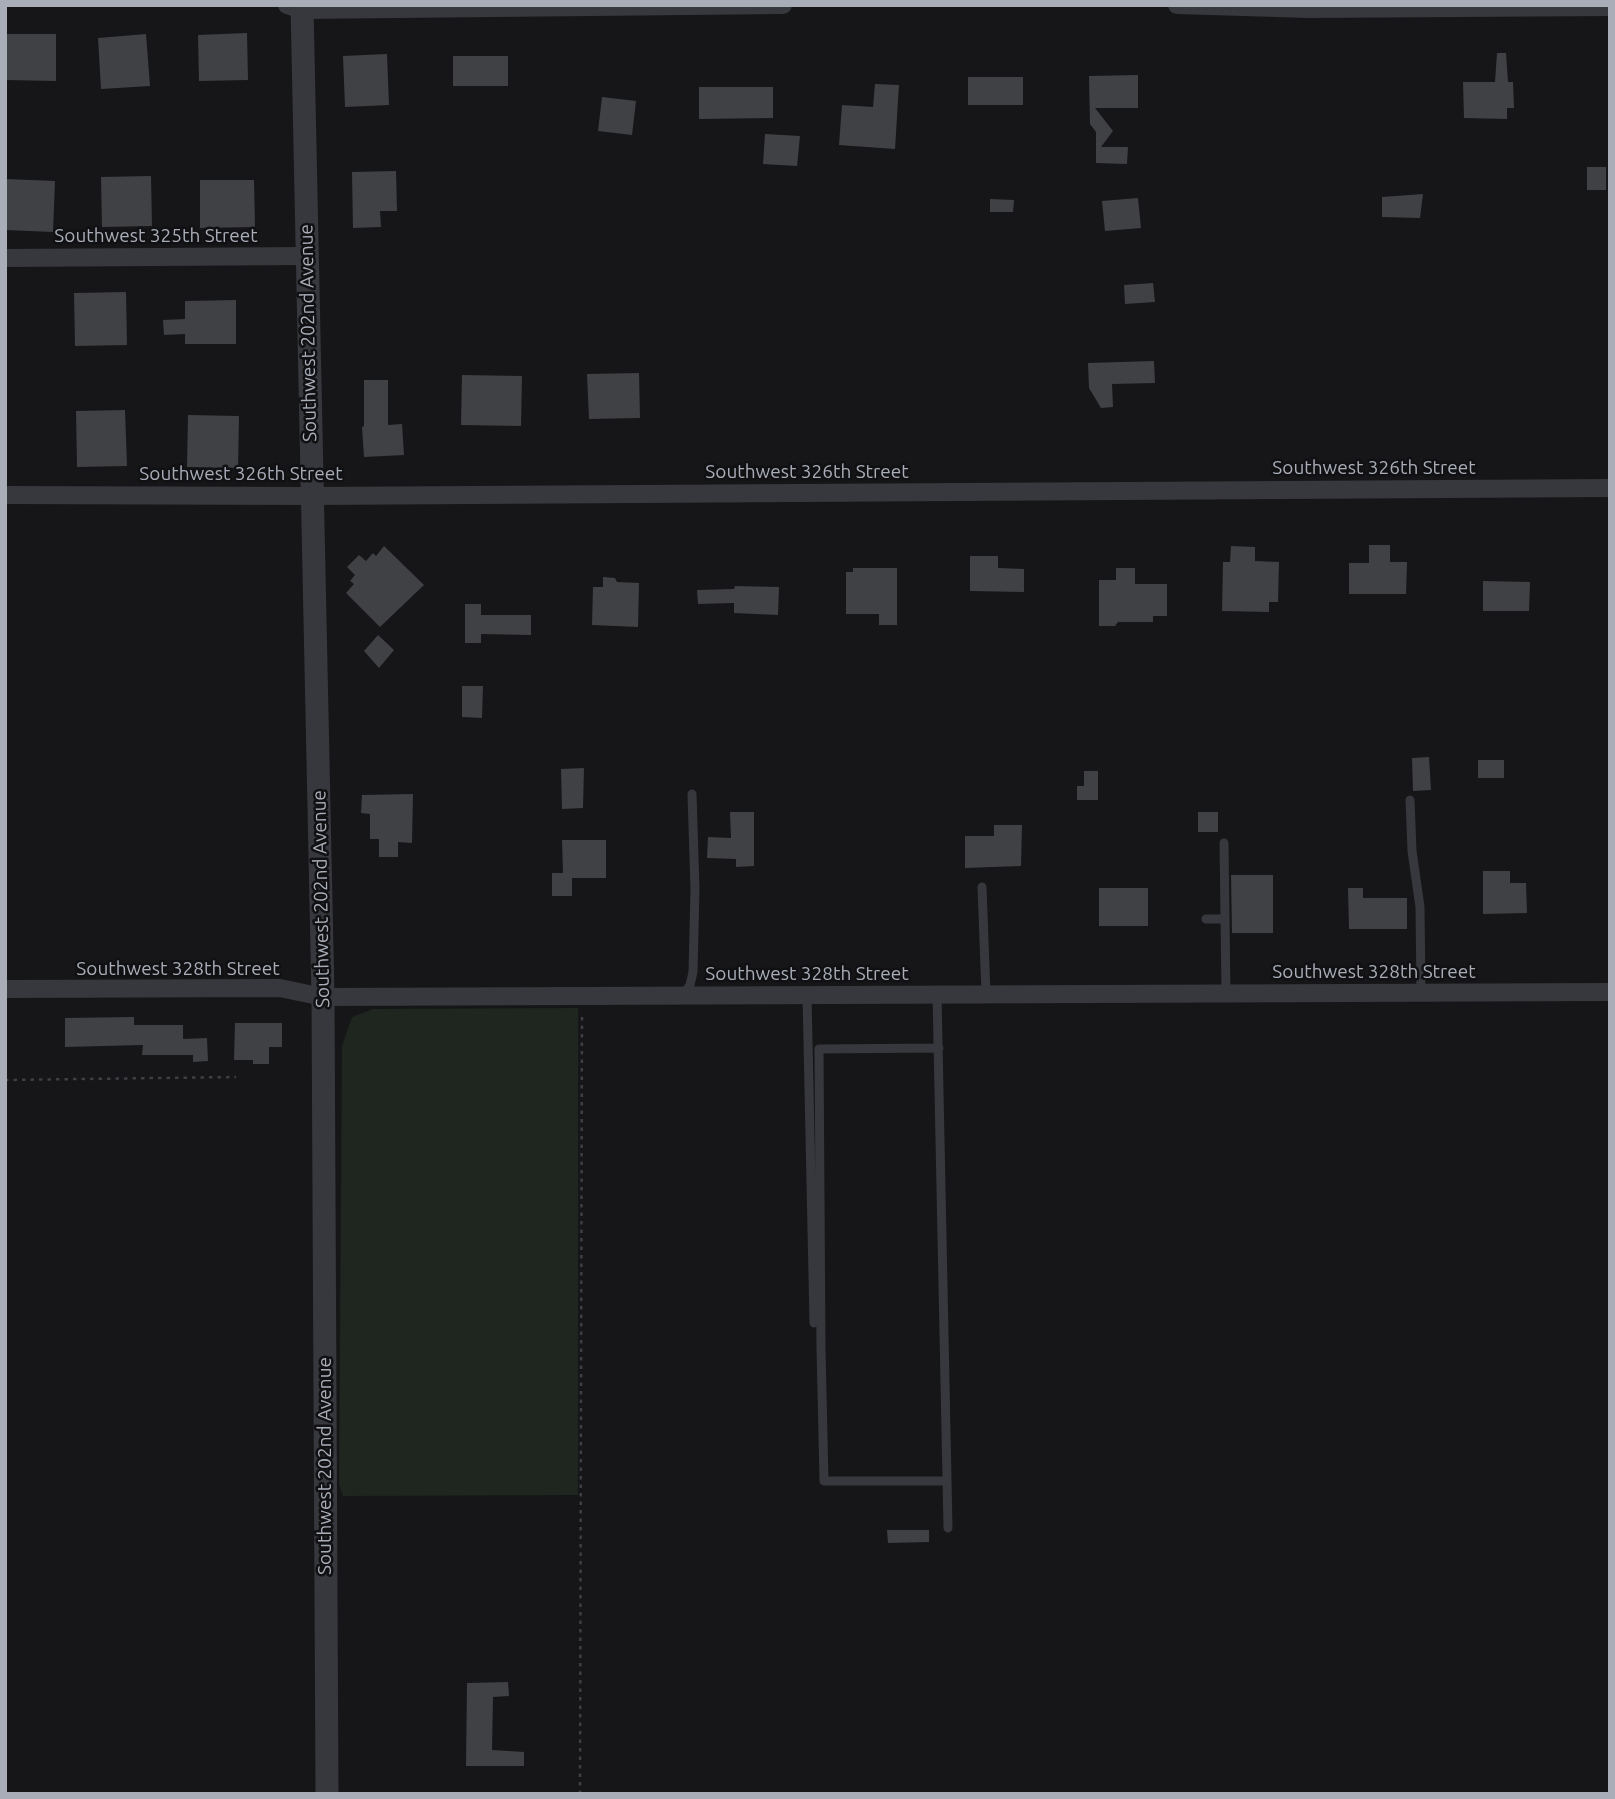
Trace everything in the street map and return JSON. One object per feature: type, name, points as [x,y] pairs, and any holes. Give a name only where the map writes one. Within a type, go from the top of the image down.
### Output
[{"type":"street","points":[[297,7],[783,5]]},
{"type":"street","points":[[1177,5],[1610,7]]},
{"type":"street","name":"Southwest 202nd Avenue","points":[[297,7],[307,256],[323,997],[327,1794]]},
{"type":"street","name":"Southwest 325th Street","points":[[5,258],[307,256]]},
{"type":"street","name":"Southwest 326th Street","points":[[5,495],[311,496],[1610,488]]},
{"type":"street","name":"Southwest 328th Street","points":[[5,989],[280,988],[323,997],[1610,992]]},
{"type":"lane","points":[[683,995],[690,985],[693,972],[695,889],[692,793]]},
{"type":"lane","points":[[1410,800],[1412,852],[1420,907],[1421,992]]},
{"type":"lane","points":[[1224,843],[1226,993]]},
{"type":"lane","points":[[982,887],[986,994]]},
{"type":"lane","points":[[1206,919],[1225,919]]},
{"type":"lane","points":[[937,994],[948,1528]]},
{"type":"lane","points":[[807,995],[814,1323]]},
{"type":"lane","points":[[939,1048],[819,1049],[822,1375],[824,1481],[947,1481]]},
{"type":"path","points":[[580,1794],[582,996]]},
{"type":"path","points":[[5,1080],[236,1077]]},
{"type":"shaded area","points":[[578,1008],[578,1495],[343,1496],[339,1484],[342,1046],[352,1017],[373,1009]]},
{"type":"building","points":[[247,33],[248,80],[199,81],[198,35]]},
{"type":"building","points":[[5,34],[56,34],[56,81],[5,80]]},
{"type":"building","points":[[146,34],[150,86],[101,89],[98,38]]},
{"type":"building","points":[[1497,53],[1506,53],[1508,82],[1513,82],[1514,108],[1507,108],[1507,119],[1464,118],[1463,82],[1495,82]]},
{"type":"building","points":[[387,54],[389,105],[345,107],[343,56]]},
{"type":"building","points":[[453,56],[508,56],[508,86],[453,86]]},
{"type":"building","points":[[1138,75],[1138,108],[1095,108],[1113,131],[1101,147],[1128,147],[1127,164],[1096,163],[1096,132],[1090,124],[1089,76]]},
{"type":"building","points":[[968,77],[1023,77],[1023,105],[968,105]]},
{"type":"building","points":[[875,84],[899,85],[895,149],[839,145],[842,105],[873,107]]},
{"type":"building","points":[[699,87],[773,87],[773,118],[699,119]]},
{"type":"building","points":[[602,97],[636,101],[632,135],[598,131]]},
{"type":"building","points":[[765,134],[800,136],[797,166],[763,164]]},
{"type":"building","points":[[1587,167],[1606,167],[1606,190],[1587,190]]},
{"type":"building","points":[[396,171],[397,211],[380,211],[381,227],[353,228],[352,172]]},
{"type":"building","points":[[151,176],[152,226],[102,227],[101,177]]},
{"type":"building","points":[[5,179],[55,181],[53,232],[5,230]]},
{"type":"building","points":[[200,180],[254,180],[255,227],[200,228]]},
{"type":"building","points":[[1423,194],[1420,218],[1382,217],[1382,197]]},
{"type":"building","points":[[1138,198],[1141,228],[1105,231],[1102,201]]},
{"type":"building","points":[[990,199],[1014,200],[1013,212],[990,212]]},
{"type":"building","points":[[1153,283],[1155,302],[1125,304],[1124,285]]},
{"type":"building","points":[[126,292],[127,345],[75,346],[74,293]]},
{"type":"building","points":[[236,300],[236,344],[185,344],[185,334],[164,335],[163,320],[185,319],[185,301]]},
{"type":"building","points":[[1154,361],[1155,383],[1112,384],[1113,407],[1101,408],[1089,388],[1088,363]]},
{"type":"building","points":[[639,373],[640,418],[589,419],[587,374]]},
{"type":"building","points":[[462,375],[522,376],[521,426],[461,425]]},
{"type":"building","points":[[364,380],[388,380],[388,425],[402,424],[404,455],[364,457]]},
{"type":"building","points":[[125,410],[127,466],[77,467],[76,411]]},
{"type":"building","points":[[188,415],[239,416],[238,468],[187,467]]},
{"type":"building","points":[[1369,545],[1390,545],[1390,562],[1407,562],[1406,594],[1349,594],[1349,563],[1369,563]]},
{"type":"building","points":[[384,546],[424,585],[380,627],[346,593],[354,584],[350,581],[355,575],[347,567],[359,555],[366,561],[373,553],[376,556]]},
{"type":"building","points":[[1231,546],[1255,547],[1255,561],[1279,562],[1278,602],[1269,602],[1269,612],[1222,611],[1223,562],[1230,562]]},
{"type":"building","points":[[970,556],[998,556],[998,568],[1024,569],[1024,592],[970,591]]},
{"type":"building","points":[[853,568],[897,568],[897,625],[879,625],[879,614],[846,614],[846,572],[853,572]]},
{"type":"building","points":[[1116,568],[1135,568],[1135,584],[1167,584],[1167,616],[1153,616],[1153,622],[1118,622],[1115,626],[1099,626],[1099,580],[1116,580]]},
{"type":"building","points":[[603,577],[615,578],[617,582],[639,583],[638,627],[592,625],[593,587],[603,587]]},
{"type":"building","points":[[1483,581],[1530,582],[1529,611],[1483,611]]},
{"type":"building","points":[[735,586],[779,587],[778,615],[734,613],[734,603],[698,604],[697,590],[734,589]]},
{"type":"building","points":[[465,604],[481,604],[481,615],[531,615],[531,635],[481,634],[481,643],[465,643]]},
{"type":"building","points":[[378,635],[394,650],[379,668],[364,651]]},
{"type":"building","points":[[462,686],[483,686],[482,718],[462,717]]},
{"type":"building","points":[[1429,757],[1431,790],[1413,791],[1412,758]]},
{"type":"building","points":[[1478,760],[1504,760],[1504,778],[1478,778]]},
{"type":"building","points":[[584,768],[583,808],[562,809],[561,769]]},
{"type":"building","points":[[1084,771],[1098,771],[1098,800],[1077,800],[1077,786],[1084,786]]},
{"type":"building","points":[[413,794],[412,843],[398,842],[398,857],[379,857],[379,839],[370,839],[370,814],[361,813],[362,795]]},
{"type":"building","points":[[730,812],[754,812],[754,866],[736,867],[736,859],[707,858],[708,837],[731,838]]},
{"type":"building","points":[[1198,812],[1218,812],[1218,832],[1198,832]]},
{"type":"building","points":[[994,825],[1022,825],[1021,866],[965,868],[965,836],[994,836]]},
{"type":"building","points":[[562,840],[606,840],[606,878],[572,878],[572,896],[552,896],[552,873],[563,873]]},
{"type":"building","points":[[1483,871],[1510,871],[1510,883],[1526,883],[1527,913],[1483,914]]},
{"type":"building","points":[[1231,875],[1273,875],[1273,933],[1232,933]]},
{"type":"building","points":[[1099,888],[1148,888],[1148,926],[1099,926]]},
{"type":"building","points":[[1348,888],[1363,888],[1363,898],[1407,898],[1407,929],[1349,929]]},
{"type":"building","points":[[134,1017],[134,1025],[183,1025],[183,1039],[207,1038],[208,1061],[193,1062],[193,1055],[142,1055],[143,1045],[65,1047],[65,1018]]},
{"type":"building","points":[[235,1023],[282,1023],[282,1047],[269,1047],[269,1064],[253,1064],[253,1060],[234,1060]]},
{"type":"building","points":[[887,1530],[929,1530],[929,1542],[888,1543]]},
{"type":"building","points":[[508,1682],[509,1696],[493,1697],[492,1750],[524,1752],[524,1766],[466,1766],[467,1683]]}]
